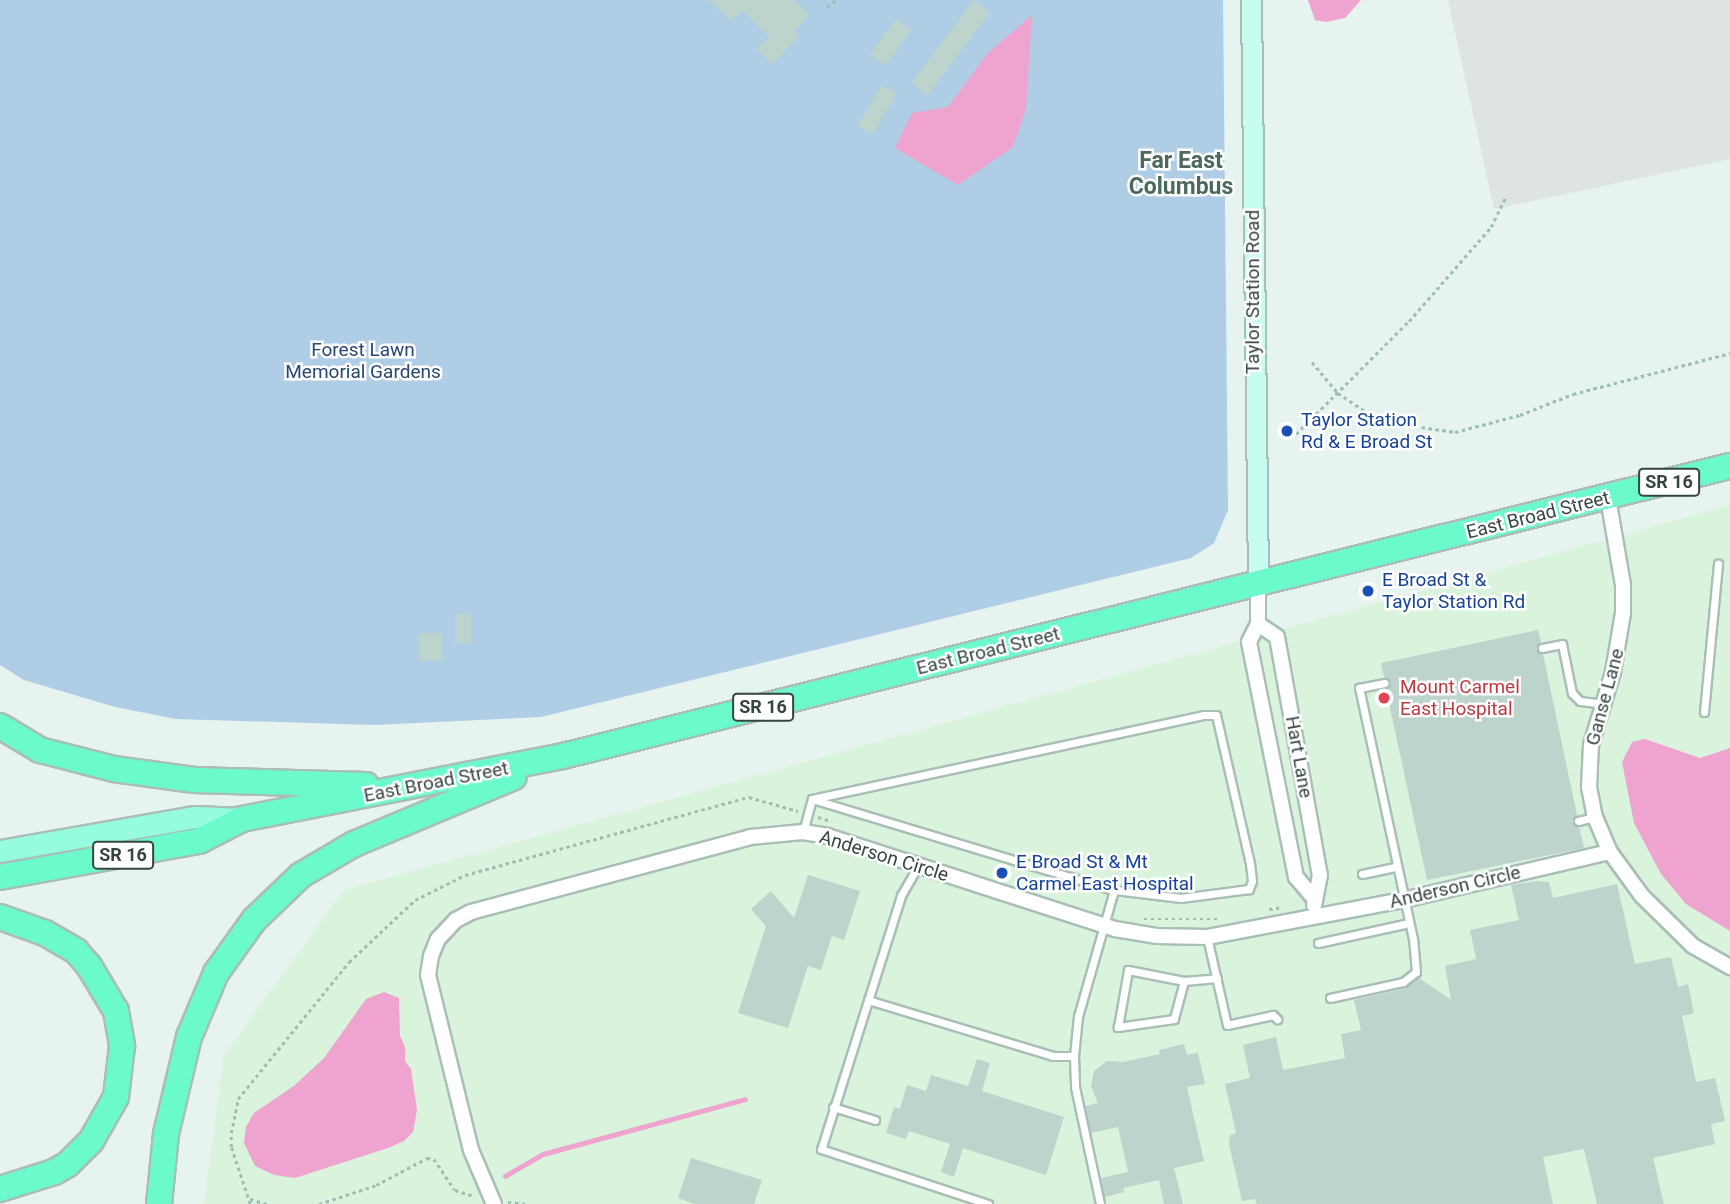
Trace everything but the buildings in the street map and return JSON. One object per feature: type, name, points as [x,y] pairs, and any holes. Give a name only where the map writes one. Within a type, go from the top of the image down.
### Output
[{"type":"highway","name":"East Broad Street","points":[[0,877],[199,841],[242,819],[563,756],[1730,466]]},
{"type":"highway","points":[[0,726],[40,750],[114,769],[194,780],[412,787]]},
{"type":"highway","points":[[159,1204],[166,1134],[189,1037],[216,973],[254,920],[301,875],[354,844],[563,756]]},
{"type":"highway","points":[[0,917],[45,933],[76,951],[89,966],[116,1011],[122,1046],[116,1097],[91,1141],[68,1164],[54,1172],[24,1184],[0,1189]]},
{"type":"main road","name":"Taylor Station Road","points":[[1251,0],[1258,584]]},
{"type":"main road","name":"East Broad Street","points":[[0,851],[195,817],[242,819]]},
{"type":"street","name":"Ganse Lane","points":[[1608,498],[1623,585],[1623,613],[1613,672],[1590,761],[1589,787],[1595,817],[1610,852],[1666,923],[1693,946],[1730,967]]},
{"type":"street","name":"Hart Lane","points":[[1258,584],[1258,624],[1249,642],[1296,877],[1315,900]]},
{"type":"street","name":"Hart Lane","points":[[1258,624],[1277,637],[1320,875],[1313,917]]},
{"type":"street","name":"Anderson Circle","points":[[494,1202],[471,1150],[430,992],[428,975],[431,956],[446,929],[471,912],[750,837],[803,832],[919,865],[1104,926],[1157,936],[1207,937],[1403,900],[1610,852]]},
{"type":"lane","points":[[1704,712],[1718,564]]},
{"type":"lane","points":[[1542,648],[1562,644],[1572,692],[1580,701],[1603,704]]},
{"type":"lane","points":[[1331,998],[1403,982],[1416,972],[1409,923],[1359,688],[1385,683]]},
{"type":"lane","points":[[1203,715],[1216,715],[1220,723],[1252,881],[1249,889],[1181,898],[1114,890],[812,799],[1203,715]]},
{"type":"lane","points":[[803,832],[812,799]]},
{"type":"lane","points":[[1578,821],[1595,817]]},
{"type":"lane","points":[[919,865],[901,896],[821,1149],[988,1204]]},
{"type":"lane","points":[[1362,874],[1396,867]]},
{"type":"lane","points":[[1100,1204],[1075,1087],[1074,1056],[1078,1016],[1114,890]]},
{"type":"lane","points":[[1318,943],[1409,923]]},
{"type":"lane","points":[[1207,937],[1227,1025],[1273,1015],[1277,1019]]},
{"type":"lane","points":[[1184,981],[1174,1019],[1118,1027],[1128,970],[1184,981],[1217,978]]},
{"type":"lane","points":[[868,1000],[1053,1056],[1074,1056]]},
{"type":"lane","points":[[834,1107],[875,1120]]},
{"type":"path","points":[[827,7],[836,0]]},
{"type":"path","points":[[1284,434],[1296,434],[1409,321],[1491,227],[1505,198]]},
{"type":"path","points":[[1312,362],[1338,393],[1380,421],[1455,432],[1520,415],[1573,394],[1730,353]]},
{"type":"path","points":[[250,1204],[231,1147],[238,1099],[349,962],[415,900],[465,875],[749,797],[832,822]]},
{"type":"path","points":[[1258,912],[1283,907]]},
{"type":"path","points":[[1143,919],[1221,919]]},
{"type":"path","points":[[319,1204],[376,1185],[427,1158],[434,1160],[455,1190],[494,1202],[528,1204]]},
{"type":"path","points":[[250,1199],[267,1204]]},
{"type":"shaded area","points":[[1308,0],[1361,0],[1345,18],[1326,22],[1315,20]]},
{"type":"shaded area","points":[[1448,0],[1730,0],[1730,159],[1494,209]]},
{"type":"shaded area","points":[[1032,15],[1026,108],[1013,147],[958,185],[895,148],[912,113],[948,107],[988,53]]},
{"type":"shaded area","name":"Mount Carmel East Hospital","points":[[1730,505],[1730,1204],[204,1204],[224,1055],[344,890]]},
{"type":"shaded area","points":[[1645,739],[1700,758],[1730,748],[1730,931],[1686,904],[1661,874],[1634,823],[1622,762],[1632,742]]},
{"type":"shaded area","points":[[384,992],[399,998],[400,1036],[405,1047],[405,1061],[411,1069],[417,1110],[413,1132],[404,1141],[388,1148],[295,1178],[274,1175],[255,1166],[244,1143],[246,1127],[254,1113],[295,1085],[324,1058],[366,999]]},
{"type":"green space","name":"Forest Lawn Memorial Gardens","points":[[0,0],[1223,0],[1228,510],[1214,543],[1191,558],[541,717],[375,725],[176,719],[115,707],[24,680],[0,665]]},
{"type":"waterway","points":[[505,1176],[543,1154],[745,1099]]},
{"type":"place","name":"Taylor Station Rd & E Broad St","points":[[1287,431]]},
{"type":"place","name":"E Broad St & Taylor Station Rd","points":[[1368,591]]},
{"type":"place","name":"Mount Carmel East Hospital","points":[[1384,698]]},
{"type":"place","name":"E Broad St & Mt Carmel East Hospital","points":[[1002,873]]},
{"type":"district","name":"Far East Columbus","points":[[1181,174]]}]
